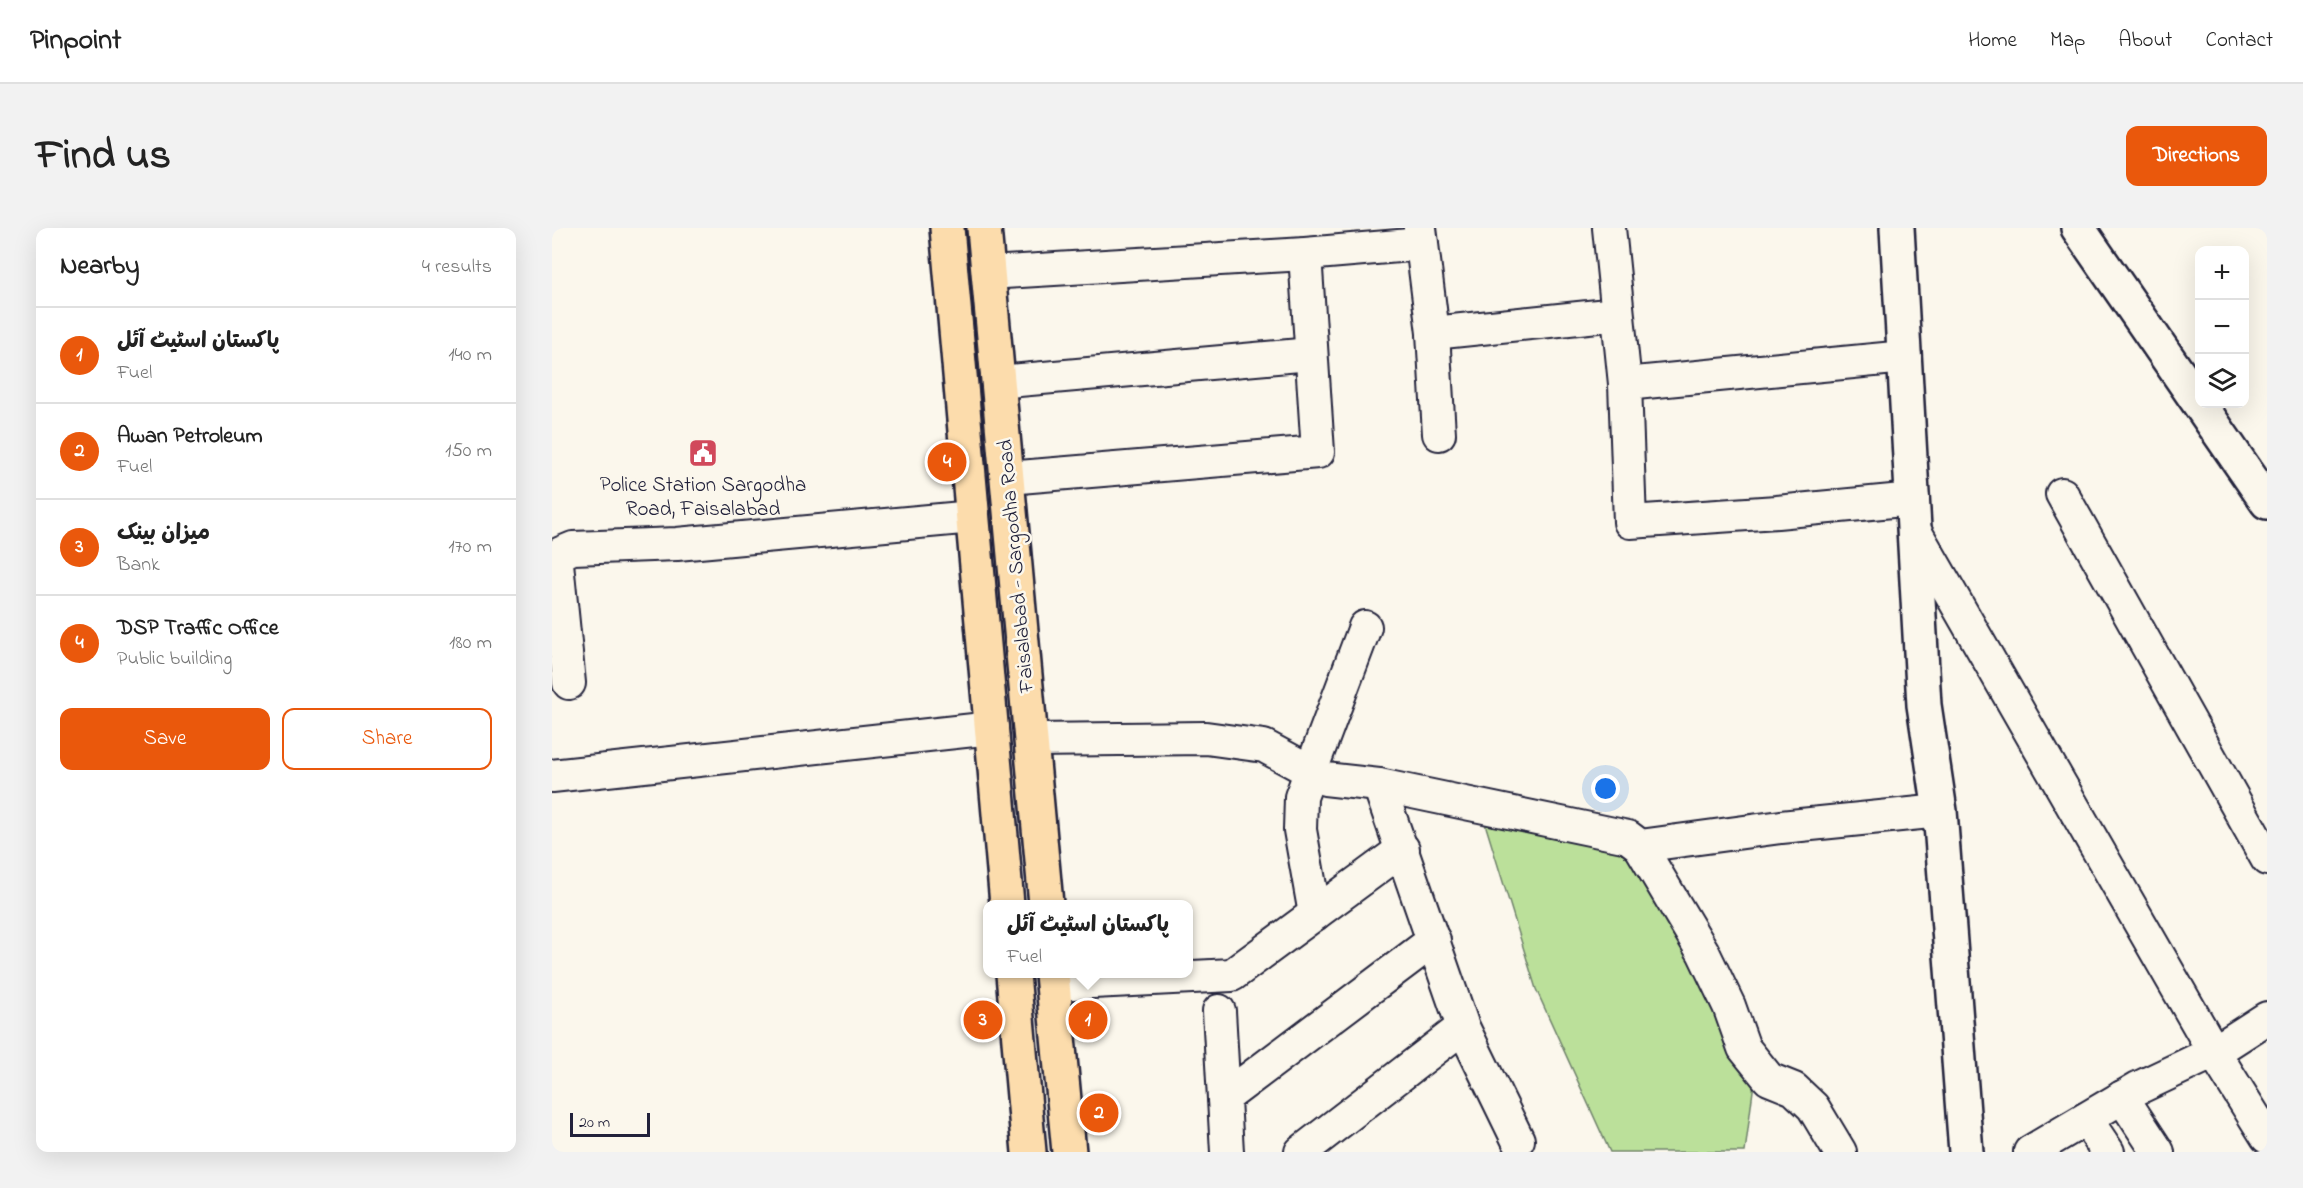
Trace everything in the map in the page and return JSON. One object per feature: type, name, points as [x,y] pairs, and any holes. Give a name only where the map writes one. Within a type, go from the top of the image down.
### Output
[{"type":"main road","name":"Faisalabad - Sargodha Road","points":[[947,228],[1007,900]]},
{"type":"main road","name":"Faisalabad - Sargodha Road","points":[[984,228],[1046,900]]},
{"type":"main road","points":[[1013,978],[1029,1152]]},
{"type":"main road","points":[[1053,979],[1069,1152]]},
{"type":"street","points":[[1609,228],[1625,384],[1630,522],[1765,513],[1913,499]]},
{"type":"street","points":[[1897,228],[1924,705],[1940,811],[1966,1152]]},
{"type":"street","points":[[2078,228],[2267,502]]},
{"type":"street","points":[[988,273],[1305,254],[1421,236],[1433,333],[1438,434]]},
{"type":"street","points":[[1007,478],[1318,452],[1305,254]]},
{"type":"street","points":[[1433,333],[1617,314]]},
{"type":"street","points":[[998,382],[1311,354]]},
{"type":"street","points":[[1625,384],[1905,357]]},
{"type":"street","points":[[2062,494],[2267,859]]},
{"type":"street","points":[[569,683],[557,562],[561,553],[573,548],[677,544],[973,517]]},
{"type":"street","points":[[1916,533],[2214,1052],[2267,1137]]},
{"type":"street","points":[[1315,914],[1300,830],[1301,796],[1365,627]]},
{"type":"street","points":[[552,776],[992,728]]},
{"type":"street","points":[[1032,740],[1206,738],[1264,746],[1325,779],[1379,785],[1628,837],[1640,846],[1703,952],[1729,1006],[1744,1048],[1769,1079],[1794,1089],[1813,1107],[1839,1152]]},
{"type":"street","points":[[1379,785],[1464,1027],[1518,1140]]},
{"type":"street","points":[[1640,846],[1781,827],[1940,811]]},
{"type":"street","points":[[1193,976],[1232,975],[1403,849]]},
{"type":"street","points":[[1224,1098],[1434,940]]},
{"type":"street","points":[[1053,979],[1098,978]]},
{"type":"street","points":[[1219,1011],[1227,1152]]},
{"type":"street","points":[[2030,1152],[2122,1097],[2214,1052],[2267,1018]]},
{"type":"street","points":[[1301,1152],[1464,1027]]},
{"type":"street","points":[[2122,1097],[2158,1152]]},
{"type":"street","points":[[2086,1119],[2108,1152]]},
{"type":"green space","points":[[1479,804],[1625,852],[1669,879],[1755,1075],[1745,1152],[1610,1152],[1536,989]]},
{"type":"place","name":"Police Station Sargodha Road, Faisalabad","points":[[703,453]]},
{"type":"place","name":"DSP Traffic Office","points":[[947,462]]},
{"type":"place","name":"میزان بینک","points":[[983,1020]]},
{"type":"place","name":"پاکستان اسٹیٹ آئل","points":[[1088,1020]]},
{"type":"place","name":"Awan Petroleum","points":[[1099,1113]]}]
